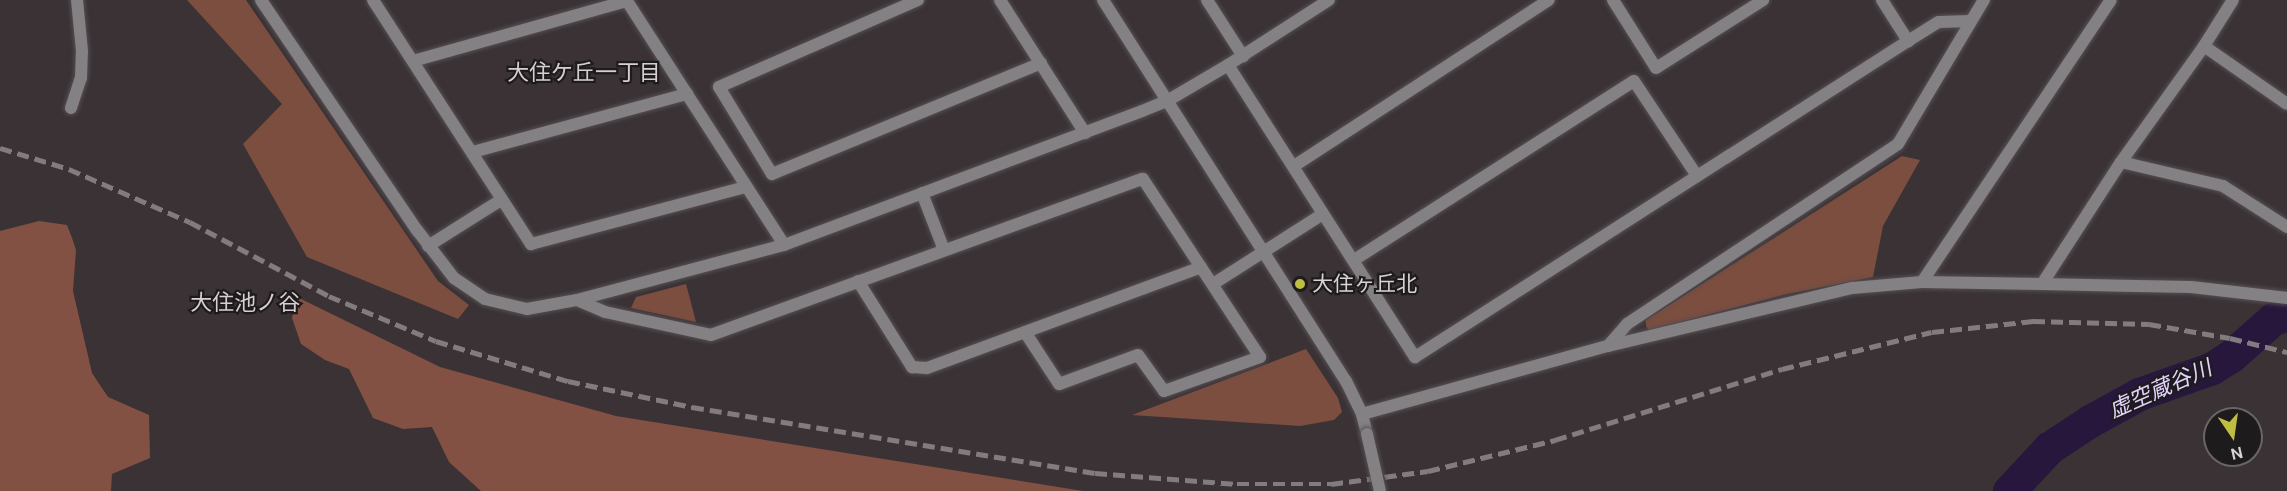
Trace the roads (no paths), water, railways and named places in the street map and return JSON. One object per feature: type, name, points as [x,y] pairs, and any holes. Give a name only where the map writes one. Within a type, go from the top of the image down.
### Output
[{"type":"street","points":[[71,108],[81,78],[82,51],[77,0]]},
{"type":"street","points":[[261,0],[428,246],[454,278],[485,299],[526,309],[577,300],[784,245],[1085,133],[1167,101],[1243,56],[1329,0]]},
{"type":"street","points":[[373,0],[531,244],[745,187]]},
{"type":"street","points":[[918,0],[719,87],[771,174],[1041,63]]},
{"type":"street","points":[[1000,0],[1085,133]]},
{"type":"street","points":[[1103,0],[1346,381],[1362,414],[1380,491]]},
{"type":"street","points":[[1207,0],[1243,56]]},
{"type":"street","points":[[1294,166],[1549,0]]},
{"type":"street","points":[[1612,0],[1656,68],[1763,0]]},
{"type":"street","points":[[1882,0],[1908,41]]},
{"type":"street","points":[[1608,346],[1628,324],[1898,144],[1984,0]]},
{"type":"street","points":[[1922,282],[2111,0]]},
{"type":"street","points":[[2042,284],[2121,162],[2204,46],[2233,0]]},
{"type":"street","points":[[413,61],[627,1],[784,245]]},
{"type":"street","points":[[1228,65],[1415,357],[1939,22],[1970,21]]},
{"type":"street","points":[[2204,46],[2287,104]]},
{"type":"street","points":[[1354,260],[1634,81],[1697,176]]},
{"type":"street","points":[[473,152],[687,94]]},
{"type":"street","points":[[2121,162],[2223,186],[2287,227]]},
{"type":"street","points":[[577,300],[605,312],[711,335],[1143,179],[1260,357],[1164,391],[1138,355],[1059,384],[1025,332]]},
{"type":"street","points":[[922,193],[944,250]]},
{"type":"street","points":[[428,246],[501,200]]},
{"type":"street","points":[[1213,284],[1323,214]]},
{"type":"street","points":[[858,281],[912,367],[927,368],[1201,267]]},
{"type":"street","points":[[1362,414],[1608,346],[1852,288],[1922,282],[2042,284],[2191,288],[2287,298]]},
{"type":"waterway","name":"虚空蔵谷川","points":[[2009,491],[2049,448],[2090,421],[2139,394],[2212,368],[2231,356],[2273,319],[2287,315]]},
{"type":"railway","points":[[0,148],[69,169],[190,222],[329,296],[436,341],[568,381],[692,407],[1095,473],[1237,484],[1331,484],[1428,471],[1555,440],[1782,369],[1932,332],[2033,321],[2149,324],[2230,338],[2287,352]]},
{"type":"place","name":"大住ヶ丘北","points":[[1300,284]]},
{"type":"district","name":"大住ケ丘一丁目","points":[[584,73]]},
{"type":"district","name":"大住池ノ谷","points":[[245,303]]}]
